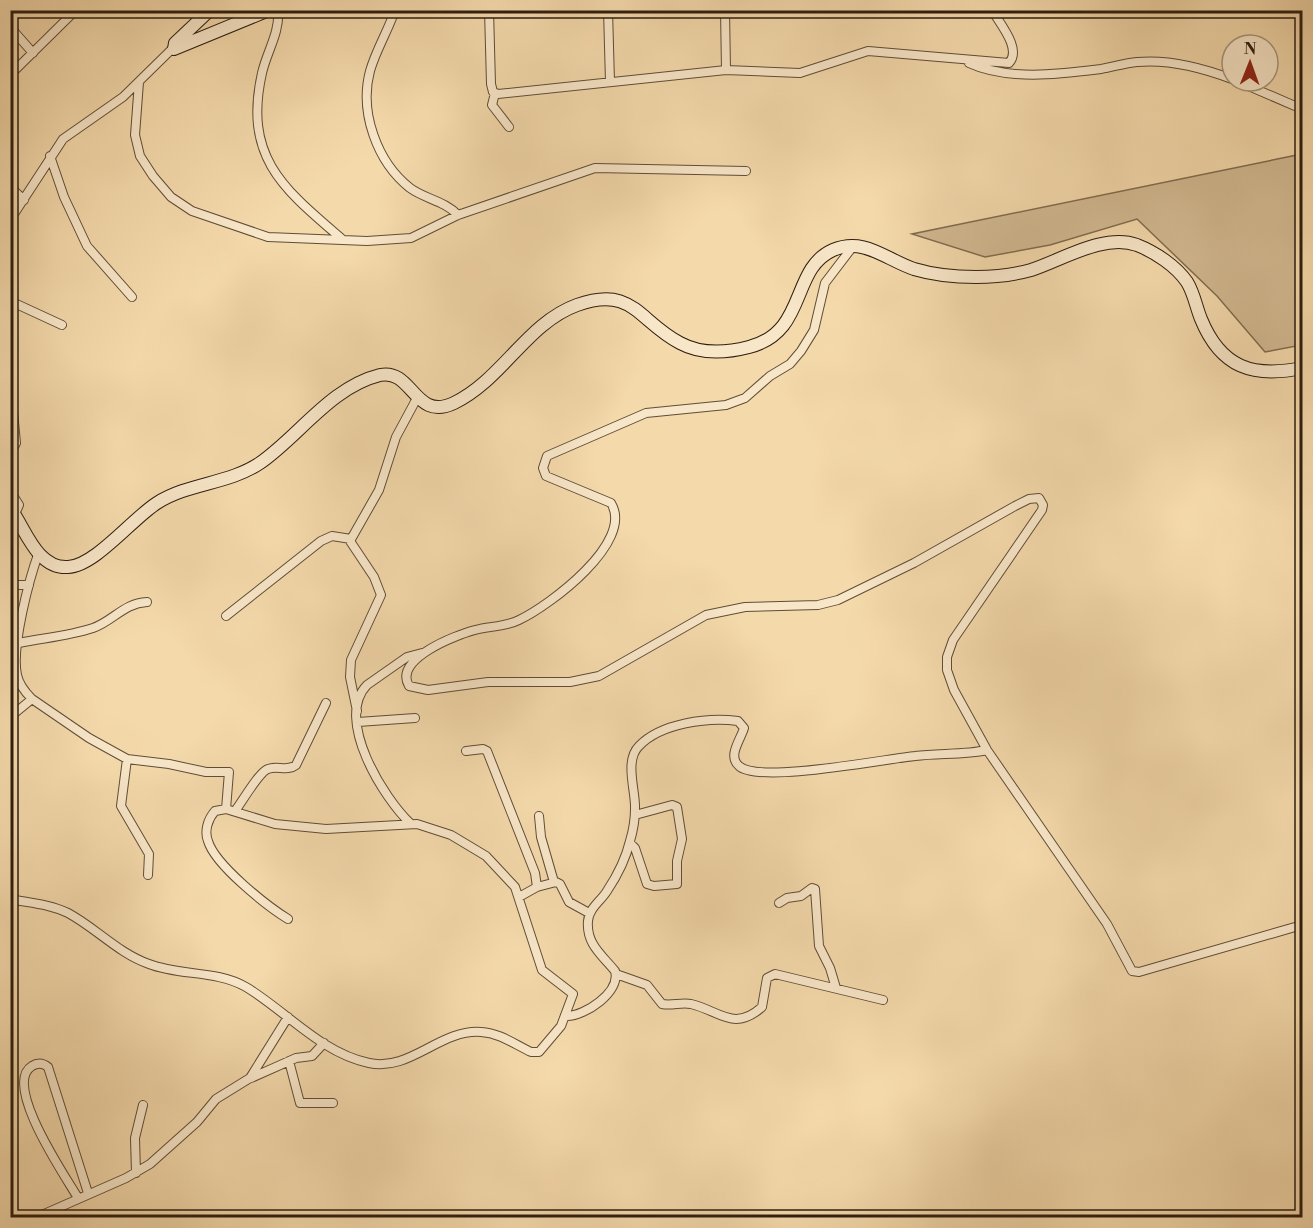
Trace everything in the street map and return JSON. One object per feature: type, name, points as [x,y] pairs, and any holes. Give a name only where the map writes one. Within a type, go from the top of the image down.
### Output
[{"type":"street","points":[[10,75],[76,10]]},
{"type":"street","points":[[10,220],[50,156],[69,134],[110,107],[139,82],[210,10]]},
{"type":"street","points":[[173,48],[180,48],[269,10]]},
{"type":"street","points":[[278,10],[276,31],[263,68],[256,105],[260,137],[273,168],[288,191],[342,239]]},
{"type":"street","points":[[395,10],[369,77],[369,110],[373,133],[382,154],[402,180],[416,191],[448,206],[458,215]]},
{"type":"street","points":[[489,10],[490,78],[495,93],[492,105],[509,127]]},
{"type":"street","points":[[608,10],[610,82]]},
{"type":"street","points":[[725,10],[726,70]]},
{"type":"street","points":[[495,93],[726,70],[800,73],[868,51],[998,64],[1011,62],[1014,55],[1012,45],[992,10]]},
{"type":"street","points":[[10,27],[33,53]]},
{"type":"street","points":[[961,59],[981,68],[1020,74],[1091,70],[1136,62],[1158,62],[1220,74]]},
{"type":"street","points":[[139,82],[134,128],[139,153],[153,176],[177,202],[206,218],[268,237],[367,241],[411,238],[450,221],[458,215],[595,168],[746,171]]},
{"type":"street","points":[[1265,93],[1302,109]]},
{"type":"street","points":[[50,156],[64,197],[87,246],[132,297]]},
{"type":"street","points":[[10,187],[24,200]]},
{"type":"street","points":[[10,491],[20,505],[13,511],[25,536],[39,552],[64,568],[82,562],[158,502],[244,472],[259,463],[328,404],[376,376],[386,374],[399,378],[417,398],[436,407],[456,402],[485,383],[531,337],[559,314],[578,305],[601,299],[629,303],[673,339],[698,350],[728,352],[762,344],[774,337],[785,325],[817,261],[830,251],[854,244],[868,247],[903,265],[933,274],[982,277],[1028,270],[1107,243],[1131,243],[1160,257],[1182,276],[1193,294],[1208,334],[1225,356],[1237,365],[1264,372],[1302,368]]},
{"type":"street","points":[[357,711],[363,688],[407,657],[423,653],[464,633],[508,624],[530,614],[580,576],[608,542],[615,522],[610,503],[546,476],[543,468],[547,456],[646,412],[726,405],[745,398],[770,376],[793,362],[801,351],[814,330],[825,282],[854,244]]},
{"type":"street","points":[[10,301],[62,325]]},
{"type":"street","points":[[10,380],[16,443],[10,454]]},
{"type":"street","points":[[411,824],[392,804],[371,771],[360,738],[350,677],[351,660],[381,595],[372,572],[351,545],[351,539],[379,490],[396,437],[417,398]]},
{"type":"street","points":[[423,653],[409,667],[406,675],[409,686],[419,690],[488,682],[570,682],[590,678],[618,667],[706,615],[745,607],[818,605],[838,600],[914,564],[1035,497],[1041,500],[1042,510],[962,625],[947,657],[950,682],[987,750],[1107,924],[1132,971],[1139,972],[1302,925]]},
{"type":"street","points":[[226,616],[321,541],[332,536],[351,539]]},
{"type":"street","points":[[39,552],[29,585],[15,680],[32,699],[89,738],[127,759],[206,772],[229,772],[231,810]]},
{"type":"street","points":[[10,585],[29,585]]},
{"type":"street","points":[[19,643],[95,627],[109,620],[121,609],[147,602]]},
{"type":"street","points":[[10,717],[32,699]]},
{"type":"street","points":[[231,810],[264,771],[288,769],[296,765],[327,703]]},
{"type":"street","points":[[358,722],[415,718]]},
{"type":"street","points":[[883,1000],[783,975],[769,975],[762,1007],[745,1019],[734,1020],[688,1004],[662,1004],[647,985],[616,975],[591,942],[588,931],[589,913],[609,889],[630,843],[635,815],[632,764],[636,751],[652,738],[687,723],[712,719],[742,723],[744,728],[735,752],[735,762],[740,768],[759,772],[828,768],[897,758],[987,750]]},
{"type":"street","points":[[466,751],[483,749],[487,751],[535,873],[537,887]]},
{"type":"street","points":[[127,759],[121,806],[149,854],[148,875]]},
{"type":"street","points":[[630,843],[635,848],[647,884],[677,884],[677,861],[682,839],[677,807],[672,805],[635,815]]},
{"type":"street","points":[[10,899],[45,905],[68,914],[128,954],[148,964],[232,980],[324,1043],[351,1057],[383,1065],[395,1063],[451,1038],[471,1032],[489,1033],[531,1052],[538,1052],[557,1033],[567,1016],[573,994],[542,970],[519,897],[508,877],[486,856],[451,835],[411,824],[326,830],[275,824],[231,810],[220,809],[211,815],[206,831],[208,843],[248,889],[288,919]]},
{"type":"street","points":[[539,816],[541,837],[554,882]]},
{"type":"street","points":[[519,897],[537,887],[554,882],[560,884],[568,902],[589,913]]},
{"type":"street","points":[[779,903],[787,898],[801,896],[812,888],[815,889],[819,946],[830,968],[836,988]]},
{"type":"street","points":[[567,1016],[576,1014],[602,999],[613,986],[616,975]]},
{"type":"street","points":[[250,1078],[288,1017]]},
{"type":"street","points":[[34,1218],[136,1173],[150,1164],[197,1122],[216,1099],[250,1078],[289,1061],[312,1056],[324,1043]]},
{"type":"street","points":[[289,1061],[300,1103],[333,1103]]},
{"type":"street","points":[[78,1198],[43,1137],[24,1096],[22,1082],[26,1069],[35,1063],[43,1063],[48,1067],[88,1193]]},
{"type":"street","points":[[136,1173],[135,1138],[143,1105]]},
{"type":"shaded area","points":[[1302,154],[1302,345],[1265,352],[1217,296],[1137,219],[1050,245],[985,257],[912,234]]}]
